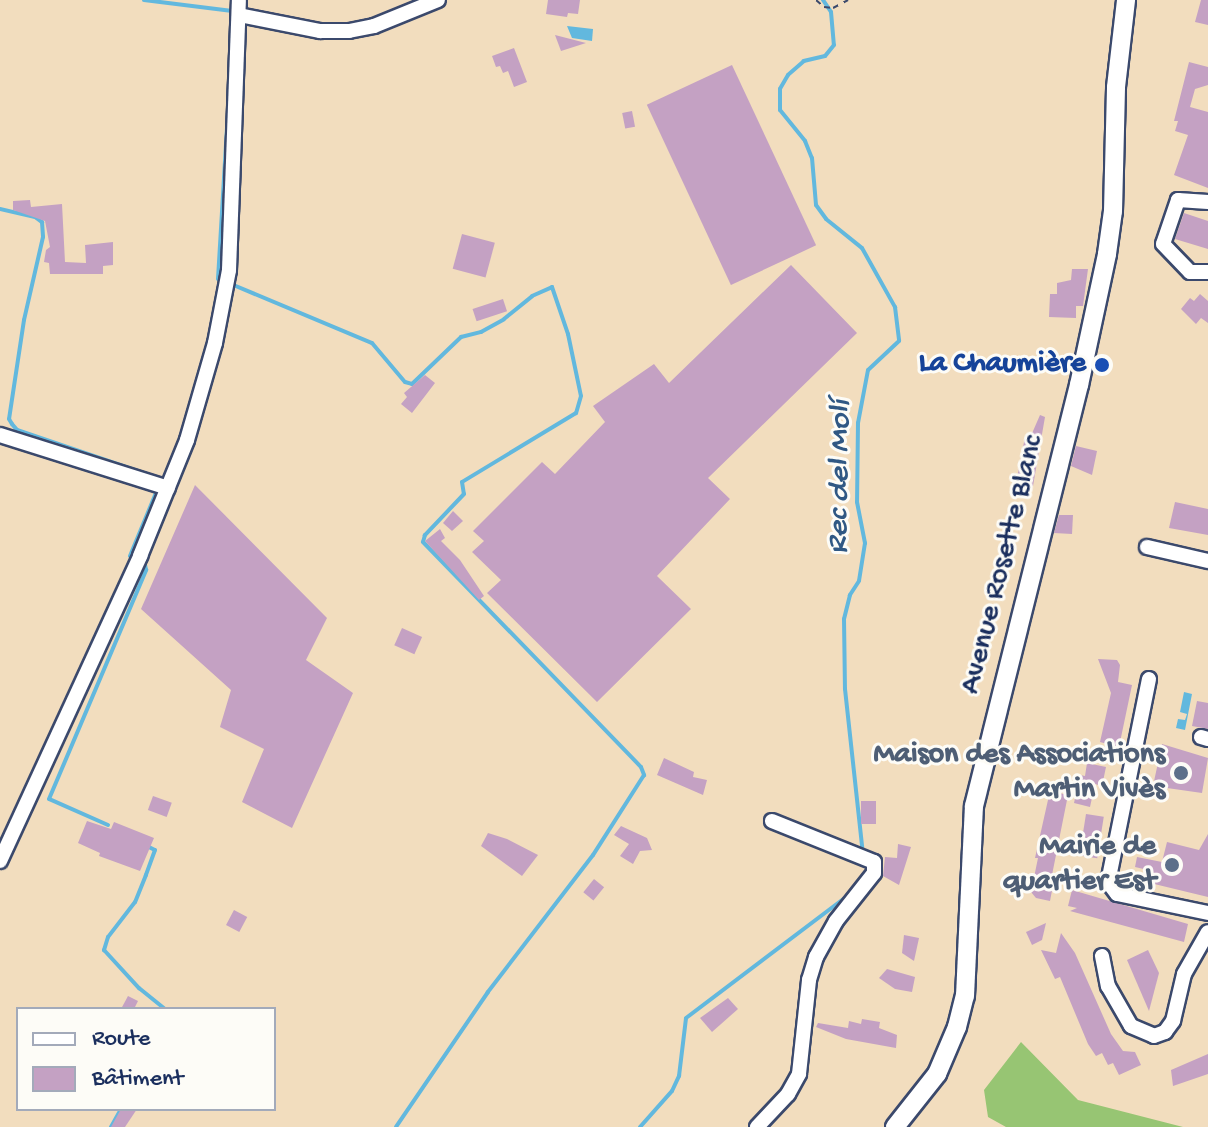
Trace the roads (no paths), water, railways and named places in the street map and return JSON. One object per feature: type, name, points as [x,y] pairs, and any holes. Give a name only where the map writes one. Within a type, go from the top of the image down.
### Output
[{"type":"main road","name":"Avenue Rosette Blanc","points":[[895,1127],[937,1074],[965,996],[974,806],[1079,385],[1107,254],[1113,211],[1116,87],[1126,0]]},
{"type":"street","points":[[0,861],[128,584],[161,485],[187,440],[215,343],[229,270],[239,7],[320,31],[349,31],[374,26],[438,0]]},
{"type":"street","points":[[1208,202],[1178,200],[1163,244],[1190,272],[1208,272]]},
{"type":"street","points":[[0,435],[161,485]]},
{"type":"street","points":[[1147,547],[1208,561]]},
{"type":"street","points":[[1149,679],[1108,882],[1117,894],[1208,913]]},
{"type":"street","points":[[757,1127],[788,1094],[799,1074],[809,980],[816,957],[836,921],[874,873],[874,862],[772,821]]},
{"type":"street","points":[[1102,956],[1108,986],[1131,1026],[1154,1036],[1165,1032],[1173,1021],[1184,974],[1208,932]]},
{"type":"water","points":[[567,26],[593,29],[592,41],[572,38]]},
{"type":"water","points":[[1184,692],[1192,694],[1185,730],[1176,728],[1178,719],[1185,720],[1187,714],[1180,712]]},
{"type":"waterway","points":[[144,0],[232,13]]},
{"type":"waterway","name":"Rec del Molí","points":[[823,0],[831,12],[834,45],[825,56],[804,61],[788,75],[780,89],[780,110],[805,141],[812,158],[816,205],[826,219],[862,248],[895,307],[899,341],[868,370],[858,423],[857,502],[865,543],[859,581],[850,595],[844,619],[845,689],[863,854]]},
{"type":"waterway","points":[[223,281],[218,279],[227,126]]},
{"type":"waterway","points":[[0,209],[35,217],[42,222],[43,237],[24,320],[9,419],[17,430],[150,475]]},
{"type":"waterway","points":[[231,284],[372,343],[405,382],[412,384],[461,337],[481,332],[504,319],[532,296],[552,287],[568,334],[581,396],[576,413],[462,482],[464,494],[425,535],[423,542],[641,767],[644,775],[593,855],[488,992],[396,1127]]},
{"type":"waterway","points":[[130,556],[158,488]]},
{"type":"waterway","points":[[108,825],[49,799],[146,570],[144,560]]},
{"type":"waterway","points":[[145,845],[155,850],[146,875],[135,902],[108,937],[104,950],[139,988],[163,1007]]},
{"type":"waterway","name":"Rec del Molí","points":[[640,1127],[672,1091],[679,1076],[686,1018],[850,894]]},
{"type":"waterway","points":[[111,1127],[120,1111]]},
{"type":"place","name":"La Chaumière","points":[[1102,365]]},
{"type":"place","name":"Maison des Associations Martin Vivès","points":[[1181,773]]},
{"type":"place","name":"Mairie de quartier Est","points":[[1172,865]]}]
